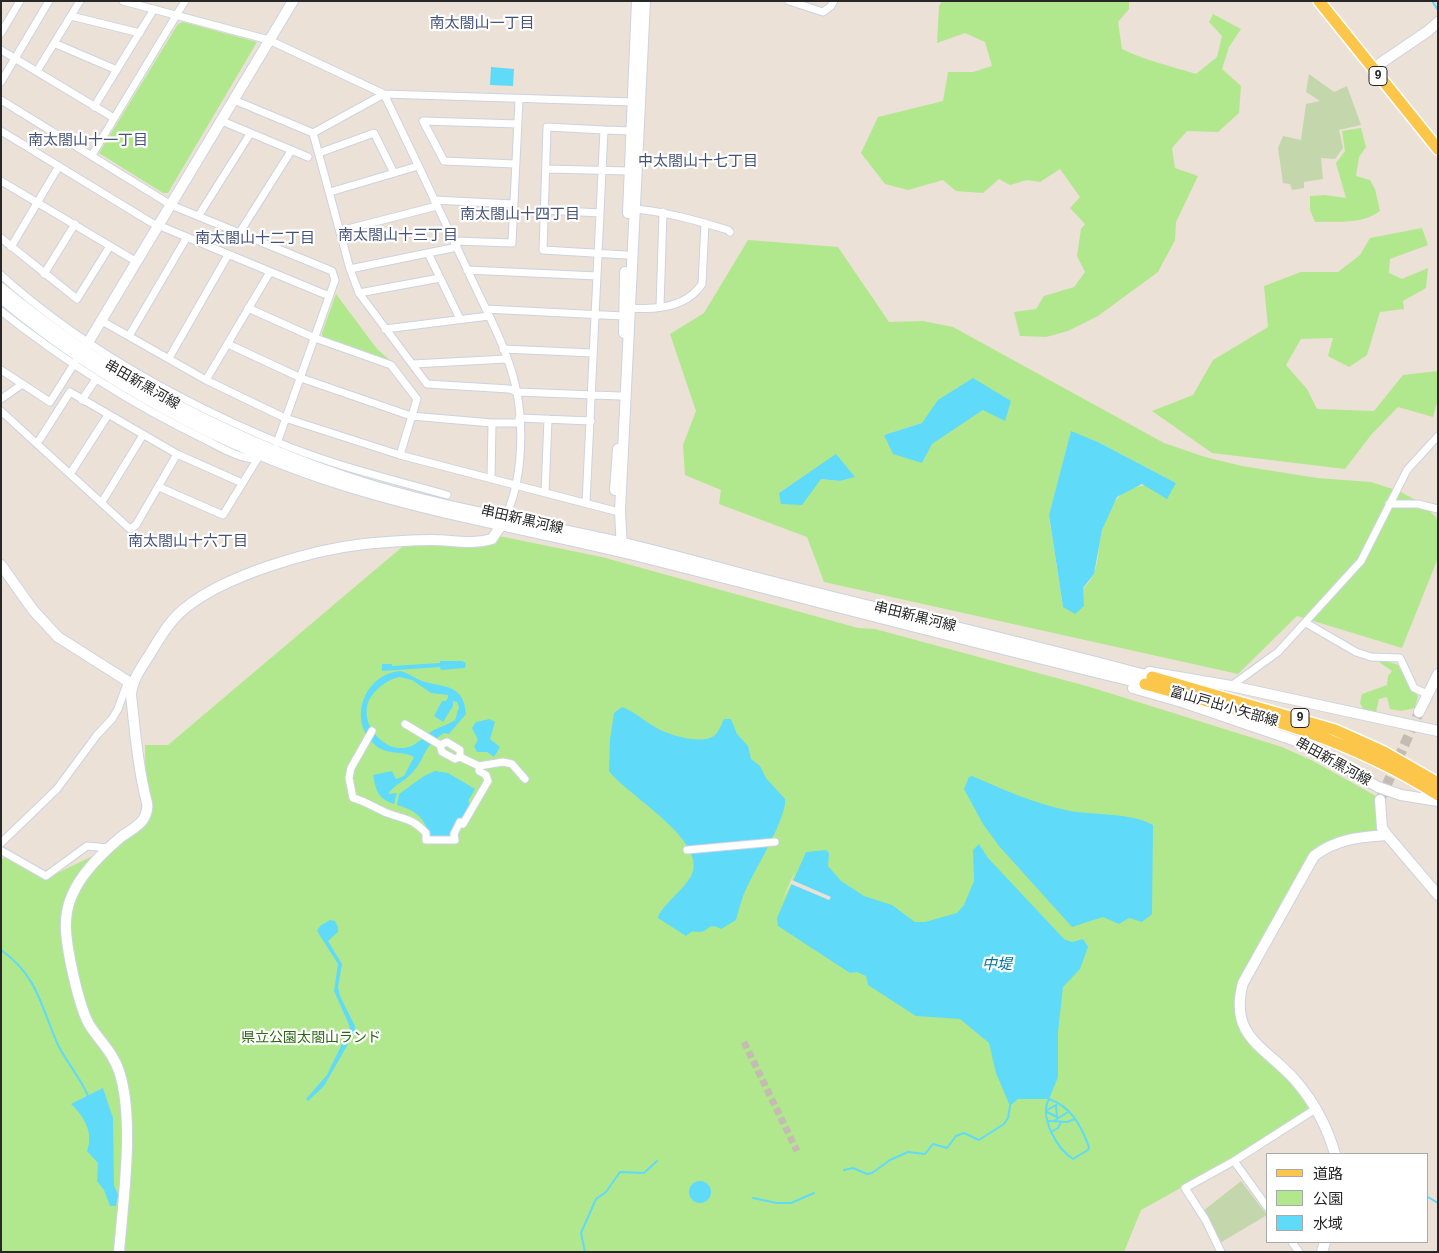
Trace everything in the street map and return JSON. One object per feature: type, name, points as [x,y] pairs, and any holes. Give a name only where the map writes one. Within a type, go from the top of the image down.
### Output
[{"type":"main road","name":"9","points":[[1319,1],[1438,149]]},
{"type":"main road","name":"富山戸出小矢部線","points":[[1148,681],[1250,712],[1343,744],[1432,785],[1438,795]]},
{"type":"street","points":[[1,82],[49,1]]},
{"type":"street","points":[[37,71],[56,44],[80,1]]},
{"type":"street","points":[[123,1],[269,40],[384,94],[519,100],[633,102]]},
{"type":"street","points":[[92,156],[185,1]]},
{"type":"street","points":[[1,370],[21,385],[50,402],[137,262],[162,226],[171,205],[293,1]]},
{"type":"street","points":[[618,547],[622,421],[620,396],[637,1]]},
{"type":"street","points":[[618,547],[615,511],[631,308],[645,1]]},
{"type":"street","points":[[789,1],[823,12],[834,1]]},
{"type":"street","points":[[1,33],[16,2]]},
{"type":"street","points":[[94,106],[154,9]]},
{"type":"street","points":[[71,16],[140,33]]},
{"type":"street","points":[[1372,69],[1428,31],[1438,22]]},
{"type":"street","points":[[56,44],[117,70]]},
{"type":"street","points":[[1,50],[114,118]]},
{"type":"street","points":[[313,133],[384,94]]},
{"type":"street","points":[[108,848],[87,846],[46,876],[1,849],[57,789],[97,734],[112,719],[130,683],[166,629],[183,609],[234,581],[278,563],[326,551],[363,544],[431,540],[479,543],[492,539],[505,516],[515,485],[520,452],[520,421],[517,392],[503,349],[487,312],[384,94]]},
{"type":"street","points":[[1,100],[171,205],[332,271],[335,280],[277,443]]},
{"type":"street","points":[[234,100],[313,133],[320,153],[350,269],[359,293],[427,384],[508,388],[517,392],[620,396]]},
{"type":"street","points":[[350,269],[428,253],[455,244],[512,243],[519,100]]},
{"type":"street","points":[[222,121],[308,157]]},
{"type":"street","points":[[515,164],[444,161],[423,121],[518,124]]},
{"type":"street","points":[[626,254],[543,250],[547,127],[632,131]]},
{"type":"street","points":[[586,504],[604,130]]},
{"type":"street","points":[[1,131],[152,224],[162,226],[329,296]]},
{"type":"street","points":[[320,153],[374,133],[394,173]]},
{"type":"street","points":[[199,215],[250,134]]},
{"type":"street","points":[[240,232],[291,151]]},
{"type":"street","points":[[11,247],[59,166]]},
{"type":"street","points":[[330,192],[418,166]]},
{"type":"street","points":[[546,169],[629,171]]},
{"type":"street","points":[[1,180],[137,262]]},
{"type":"street","points":[[340,231],[436,203],[513,204]]},
{"type":"street","points":[[635,208],[663,212],[730,232]]},
{"type":"street","points":[[544,210],[600,213]]},
{"type":"street","points":[[660,307],[663,212]]},
{"type":"street","points":[[631,308],[660,307],[688,300],[702,284],[705,223]]},
{"type":"street","points":[[44,274],[75,224]]},
{"type":"street","points":[[129,336],[187,237]]},
{"type":"street","points":[[1,238],[77,299],[110,246]]},
{"type":"street","points":[[428,253],[460,319]]},
{"type":"street","points":[[169,358],[228,255]]},
{"type":"street","points":[[467,270],[597,276]]},
{"type":"street","points":[[206,380],[270,272]]},
{"type":"street","points":[[1,275],[81,353],[96,379],[180,427],[249,459],[259,457]]},
{"type":"street","points":[[359,293],[440,278]]},
{"type":"street","name":"串田新黒河線","points":[[1,288],[81,353],[179,417],[259,457],[343,485],[500,527],[618,547],[1082,658],[1231,686],[1438,731]]},
{"type":"street","name":"串田新黒河線","points":[[1,298],[40,331],[185,410],[241,437],[346,477],[404,494],[505,516],[971,642],[1182,702],[1302,743],[1378,787],[1401,795],[1438,801]]},
{"type":"street","points":[[248,308],[315,338],[391,365],[417,399],[400,455]]},
{"type":"street","points":[[1,311],[81,353],[169,390],[277,443],[352,468],[448,495]]},
{"type":"street","points":[[385,330],[460,319],[487,312],[623,316]]},
{"type":"street","points":[[102,320],[206,380],[285,418],[400,455],[615,511]]},
{"type":"street","points":[[228,344],[301,378],[411,416],[492,423],[548,419],[590,421]]},
{"type":"street","points":[[503,349],[593,353]]},
{"type":"street","points":[[413,364],[506,359]]},
{"type":"street","points":[[82,400],[96,379]]},
{"type":"street","points":[[1,399],[21,385]]},
{"type":"street","points":[[36,443],[70,392],[177,454],[242,483]]},
{"type":"street","points":[[1,411],[130,529],[136,525],[177,454]]},
{"type":"street","points":[[70,474],[108,415]]},
{"type":"street","points":[[544,493],[548,419]]},
{"type":"street","points":[[490,479],[492,423]]},
{"type":"street","points":[[102,502],[143,435]]},
{"type":"street","points":[[1231,686],[1278,652],[1361,561],[1407,470],[1438,436]]},
{"type":"street","points":[[159,487],[223,515],[259,457]]},
{"type":"street","points":[[1389,504],[1418,504],[1438,509]]},
{"type":"street","points":[[1,565],[33,610],[58,637],[130,683]]},
{"type":"street","points":[[1306,623],[1356,652],[1371,657],[1400,658],[1414,688],[1432,691]]},
{"type":"street","name":"串田新黒河線","points":[[971,642],[1148,681]]},
{"type":"street","name":"串田新黒河線","points":[[1082,658],[1148,681]]},
{"type":"street","points":[[1419,712],[1432,691],[1438,674]]},
{"type":"street","points":[[119,1252],[125,1188],[126,1121],[123,1089],[114,1058],[90,1026],[82,1010],[66,925],[67,906],[74,890],[108,848],[144,820],[147,805],[143,796],[139,770],[130,683]]},
{"type":"street","points":[[405,724],[440,745],[442,752],[455,759],[460,757],[479,766],[504,762],[512,764],[524,779]]},
{"type":"street","points":[[372,730],[351,768],[349,778],[353,798],[364,801],[386,812],[412,820],[426,833],[426,840],[455,840],[454,834],[460,822],[464,824],[488,781],[486,775],[479,771],[479,766]]},
{"type":"street","points":[[1380,800],[1382,828],[1438,895]]},
{"type":"street","points":[[1335,1153],[1327,1128],[1316,1108],[1294,1079],[1256,1044],[1242,1024],[1239,999],[1243,983],[1314,856],[1327,846],[1350,838],[1387,835]]},
{"type":"street","points":[[687,850],[775,842]]},
{"type":"street","points":[[1221,1252],[1205,1219],[1185,1188],[1234,1161],[1316,1108]]},
{"type":"street","points":[[1234,1161],[1266,1205]]},
{"type":"green space","points":[[942,1],[1129,1],[1129,9],[1118,22],[1122,49],[1149,60],[1196,74],[1217,57],[1222,36],[1209,22],[1213,14],[1241,29],[1229,47],[1222,69],[1241,86],[1239,113],[1218,132],[1187,131],[1172,148],[1175,168],[1198,176],[1176,222],[1175,240],[1158,272],[1098,316],[1068,331],[1046,337],[1020,336],[1014,312],[1036,309],[1044,296],[1074,287],[1085,272],[1077,256],[1081,229],[1085,224],[1070,208],[1080,197],[1060,169],[1040,182],[1027,180],[1010,185],[999,179],[983,193],[956,191],[943,180],[908,190],[885,184],[861,153],[878,117],[943,101],[948,72],[973,72],[992,66],[985,42],[965,33],[937,43],[939,6]]},
{"type":"green space","points":[[183,22],[257,42],[168,193],[163,193],[99,153],[178,24]]},
{"type":"green space","points":[[1309,74],[1334,92],[1347,86],[1361,125],[1339,130],[1343,148],[1335,159],[1321,158],[1323,179],[1304,182],[1304,188],[1292,190],[1290,184],[1283,183],[1278,148],[1283,136],[1301,140],[1306,104],[1320,101],[1306,92]]},
{"type":"green space","points":[[1361,128],[1366,147],[1359,157],[1356,176],[1370,180],[1375,189],[1380,211],[1357,220],[1315,222],[1310,210],[1310,196],[1325,195],[1346,198],[1336,163],[1345,151],[1342,131]]},
{"type":"green space","points":[[1422,228],[1428,245],[1390,259],[1389,273],[1402,279],[1428,268],[1426,288],[1403,301],[1404,309],[1380,312],[1367,355],[1349,367],[1328,356],[1333,338],[1301,339],[1286,365],[1307,389],[1317,409],[1374,411],[1403,375],[1438,371],[1438,399],[1433,417],[1398,407],[1371,435],[1345,469],[1212,453],[1152,411],[1193,395],[1213,360],[1268,327],[1264,286],[1301,272],[1338,272],[1360,255],[1370,238]]},
{"type":"green space","points":[[748,240],[838,247],[889,322],[923,321],[953,327],[1164,443],[1205,457],[1242,466],[1317,478],[1371,482],[1399,491],[1421,503],[1436,517],[1438,523],[1438,558],[1402,648],[1297,616],[1238,674],[824,582],[807,537],[719,504],[721,490],[685,475],[683,445],[696,411],[670,334],[704,313]],"holes":[[[1011,402],[983,410],[931,444],[922,463],[884,435],[922,423]],[[1071,432],[1098,442],[1176,483],[1137,487],[1119,496],[1107,516],[1101,536],[1096,568],[1092,578],[1063,607],[1049,516]],[[836,455],[854,477],[840,481],[821,479],[779,493]]]},
{"type":"green space","points":[[336,294],[377,349],[392,362],[323,337],[322,333]]},
{"type":"green space","name":"県立公園太閤山ランド","points":[[499,536],[602,557],[858,628],[875,629],[1090,687],[1282,747],[1311,760],[1376,796],[1379,829],[1383,833],[1325,843],[1241,983],[1240,1024],[1314,1108],[1233,1159],[1141,1210],[1124,1252],[1,1252],[1,860],[5,856],[45,879],[101,852],[109,852],[146,825],[145,745],[168,745],[402,547],[432,544],[479,547],[495,544]]},
{"type":"green space","points":[[1386,661],[1398,665],[1410,688],[1418,696],[1415,708],[1401,711],[1390,709],[1387,697],[1379,699],[1376,713],[1364,711],[1360,703],[1362,694],[1387,685],[1388,676],[1392,671],[1379,662]]},
{"type":"green space","points":[[1241,1181],[1266,1216],[1220,1243],[1203,1211]]},
{"type":"water","points":[[491,67],[514,69],[513,86],[490,85]]},
{"type":"water","points":[[973,378],[1011,401],[1005,421],[983,410],[932,444],[922,463],[893,454],[884,435],[922,423],[938,400]]},
{"type":"water","points":[[1071,431],[1098,442],[1176,483],[1167,499],[1142,484],[1117,497],[1102,530],[1094,574],[1083,588],[1084,606],[1075,614],[1063,607],[1049,515]]},
{"type":"water","points":[[836,454],[855,477],[840,481],[821,479],[802,505],[781,504],[779,493]]},
{"type":"water","points":[[440,661],[462,661],[466,663],[465,668],[441,670],[440,667],[382,671],[382,664],[392,664],[392,666],[440,663]]},
{"type":"water","points":[[400,671],[422,681],[451,688],[461,697],[466,714],[449,734],[444,733],[431,743],[412,773],[388,794],[397,793],[394,804],[381,797],[375,786],[373,775],[392,771],[396,779],[404,776],[414,757],[389,752],[374,744],[366,734],[361,711],[369,689],[377,680],[388,674]],"holes":[[[400,677],[412,680],[431,693],[448,695],[448,698],[446,701],[442,701],[434,716],[443,722],[453,706],[453,701],[457,702],[459,707],[455,720],[452,722],[434,730],[410,747],[393,747],[381,740],[371,728],[367,714],[368,702],[379,688],[395,678]]]},
{"type":"water","points":[[622,707],[661,730],[684,738],[701,740],[714,736],[724,719],[731,719],[737,734],[748,746],[751,759],[760,766],[766,778],[785,799],[785,807],[781,817],[745,891],[736,920],[721,929],[714,926],[700,932],[691,932],[686,936],[658,918],[663,909],[689,880],[692,874],[693,861],[688,847],[677,833],[609,771],[610,740],[614,713]]},
{"type":"water","points":[[490,719],[495,722],[490,739],[500,747],[494,757],[487,752],[477,752],[474,746],[478,740],[472,728],[476,722]]},
{"type":"water","points":[[435,771],[448,773],[475,789],[468,801],[470,804],[461,820],[457,819],[449,837],[429,837],[428,830],[419,816],[409,809],[397,805],[399,794],[424,776]]},
{"type":"water","points":[[972,776],[1045,805],[1070,811],[1135,818],[1153,825],[1152,914],[1142,922],[1129,918],[1119,924],[1103,917],[1072,927],[999,846],[983,824],[964,789],[969,777]]},
{"type":"water","name":"中堤","points":[[979,844],[988,858],[1064,939],[1072,942],[1083,939],[1088,947],[1080,969],[1063,987],[1058,1032],[1058,1077],[1049,1099],[1018,1099],[1010,1106],[996,1073],[989,1043],[960,1019],[916,1016],[868,985],[866,976],[857,972],[850,973],[778,926],[777,918],[806,852],[826,850],[829,853],[828,866],[841,881],[864,896],[892,905],[915,922],[925,922],[957,913],[964,905],[974,881],[973,850]]},
{"type":"water","points":[[330,920],[335,921],[338,927],[338,932],[328,941],[342,964],[338,987],[340,996],[355,1026],[355,1032],[324,1086],[308,1101],[306,1099],[327,1075],[350,1027],[334,991],[338,964],[317,931],[320,926]]},
{"type":"water","points":[[103,1088],[113,1118],[114,1186],[118,1194],[116,1206],[110,1206],[104,1190],[97,1181],[98,1163],[87,1151],[89,1138],[84,1119],[71,1104]]},
{"type":"water","points":[[700,1181],[708,1184],[711,1192],[708,1200],[700,1203],[692,1200],[689,1192],[692,1184]]},
{"type":"pier","points":[[795,871],[792,880],[831,897],[829,900],[791,884],[782,901]]},
{"type":"waterway","points":[[1432,1],[1438,10]]},
{"type":"waterway","points":[[1,950],[23,970],[31,981],[58,1045],[88,1096]]},
{"type":"waterway","points":[[1049,1099],[1057,1102],[1070,1112],[1086,1139],[1089,1147],[1088,1150],[1073,1159],[1061,1148],[1051,1132],[1046,1115],[1049,1099]]},
{"type":"waterway","points":[[1047,1110],[1056,1105],[1057,1117],[1047,1112]]},
{"type":"waterway","points":[[844,1170],[853,1168],[867,1174],[872,1173],[890,1160],[908,1152],[925,1154],[933,1144],[947,1148],[956,1136],[964,1133],[979,1140],[1004,1124],[1008,1118],[1010,1106]]},
{"type":"waterway","points":[[1054,1121],[1068,1112]]},
{"type":"waterway","points":[[1049,1121],[1067,1122],[1075,1119]]},
{"type":"waterway","points":[[1051,1132],[1058,1128],[1061,1122]]},
{"type":"waterway","points":[[585,1252],[581,1233],[596,1199],[606,1192],[620,1172],[644,1173],[657,1161]]},
{"type":"waterway","points":[[753,1198],[777,1203],[791,1203],[814,1193]]},
{"type":"waterway","points":[[1429,1198],[1438,1203]]},
{"type":"tunnel","points":[[1380,800],[1419,712]]},
{"type":"tunnel","points":[[744,1042],[797,1151]]},
{"type":"district","name":"南太閤山一丁目","points":[[482,24]]},
{"type":"district","name":"南太閤山十一丁目","points":[[88,141]]},
{"type":"district","name":"中太閤山十七丁目","points":[[698,162]]},
{"type":"district","name":"南太閤山十四丁目","points":[[520,215]]},
{"type":"district","name":"南太閤山十三丁目","points":[[398,236]]},
{"type":"district","name":"南太閤山十二丁目","points":[[255,239]]},
{"type":"district","name":"南太閤山十六丁目","points":[[188,542]]}]
